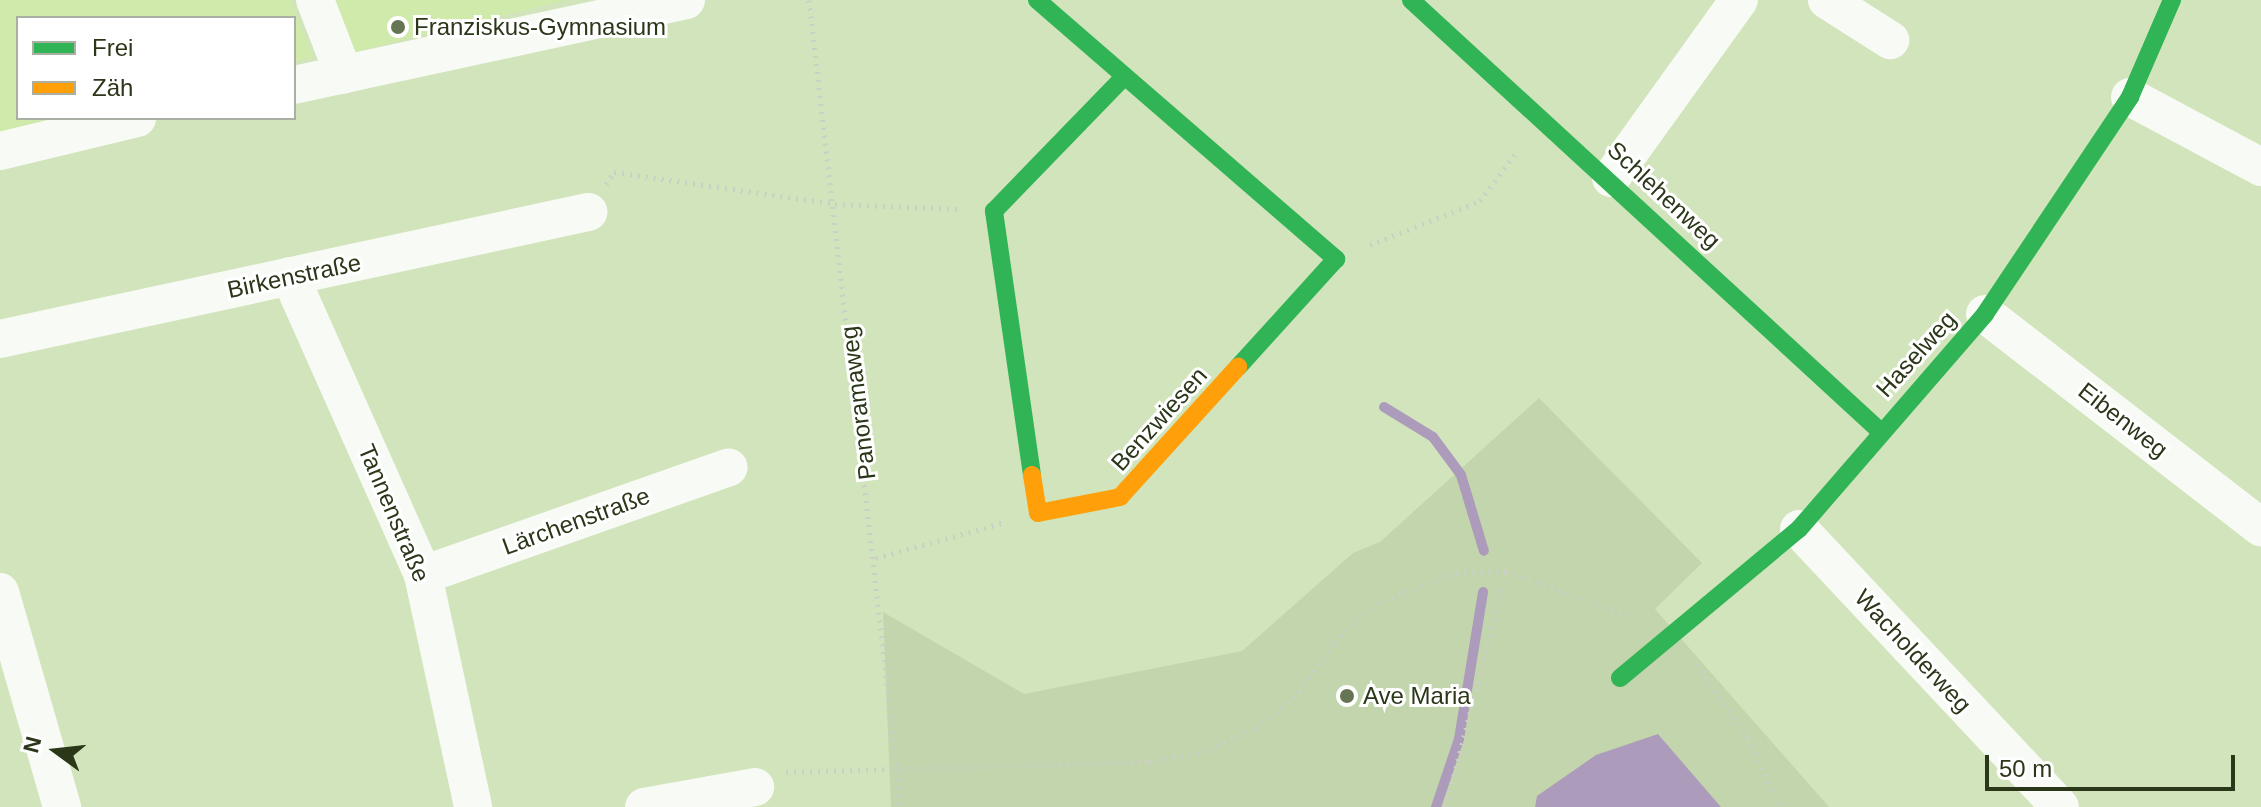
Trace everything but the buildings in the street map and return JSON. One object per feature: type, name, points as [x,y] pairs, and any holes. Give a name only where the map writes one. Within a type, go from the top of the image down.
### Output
[{"type":"street","points":[[315,0],[344,75]]},
{"type":"street","points":[[296,85],[686,0]]},
{"type":"street","points":[[1037,0],[1336,259]]},
{"type":"street","name":"Schlehenweg","points":[[1411,0],[1611,178],[1880,431]]},
{"type":"street","points":[[1611,178],[1739,0]]},
{"type":"street","points":[[1827,0],[1890,40]]},
{"type":"street","name":"Haselweg","points":[[1620,678],[1672,631],[1799,529],[1880,431],[1985,314],[2130,97],[2172,0]]},
{"type":"street","points":[[1038,513],[994,211],[1124,77]]},
{"type":"street","points":[[2130,97],[2261,167]]},
{"type":"street","points":[[0,151],[129,120]]},
{"type":"street","name":"Birkenstraße","points":[[0,339],[588,212]]},
{"type":"street","name":"Benzwiesen","points":[[1038,513],[1120,497],[1336,259]]},
{"type":"street","name":"Tannenstraße","points":[[290,276],[423,575],[473,807]]},
{"type":"street","name":"Eibenweg","points":[[1985,314],[2261,527]]},
{"type":"street","name":"Lärchenstraße","points":[[423,575],[729,467]]},
{"type":"street","name":"Wacholderweg","points":[[1799,529],[2060,807]]},
{"type":"street","points":[[0,592],[62,807]]},
{"type":"street","points":[[644,807],[755,787]]},
{"type":"path","name":"Panoramaweg","points":[[809,0],[876,558],[901,807]]},
{"type":"path","points":[[1336,259],[1480,201],[1543,117]]},
{"type":"path","points":[[588,212],[614,172],[835,204],[994,211]]},
{"type":"path","points":[[876,558],[1038,513]]},
{"type":"path","points":[[1446,807],[1506,571]]},
{"type":"path","points":[[755,787],[782,772],[900,774],[1150,762],[1202,752],[1256,728],[1300,692],[1335,642],[1376,603],[1456,573],[1506,571],[1672,631],[1748,738],[1780,807]]},
{"type":"shaded area","points":[[0,0],[290,0],[313,57],[296,61],[296,16],[16,16],[16,120],[75,120],[0,140]]},
{"type":"shaded area","name":"Franziskus-Gymnasium","points":[[328,0],[566,0],[349,53]]},
{"type":"shaded area","points":[[1539,398],[1702,563],[1655,609],[1829,807],[1721,807],[1658,734],[1537,796],[1535,807],[891,807],[883,612],[1024,694],[1242,651],[1353,553],[1380,542]]},
{"type":"shaded area","points":[[1658,734],[1721,807],[1535,807],[1537,796],[1596,755]]},
{"type":"waterway","points":[[1384,407],[1433,437],[1461,475],[1484,551]]},
{"type":"waterway","points":[[1436,807],[1459,739],[1483,592]]},
{"type":"traffic: fast","points":[[1037,0],[1336,259],[1238,367]]},
{"type":"traffic: fast","points":[[1411,0],[1880,431]]},
{"type":"traffic: fast","points":[[1620,678],[1799,529],[1985,314],[2130,97],[2172,0]]},
{"type":"traffic: fast","points":[[1032,475],[994,211],[1124,77]]},
{"type":"traffic: slow","points":[[1032,475],[1038,513],[1120,497],[1238,367]]},
{"type":"place","name":"Franziskus-Gymnasium","points":[[398,27]]},
{"type":"place","name":"Ave Maria","points":[[1347,696]]}]
